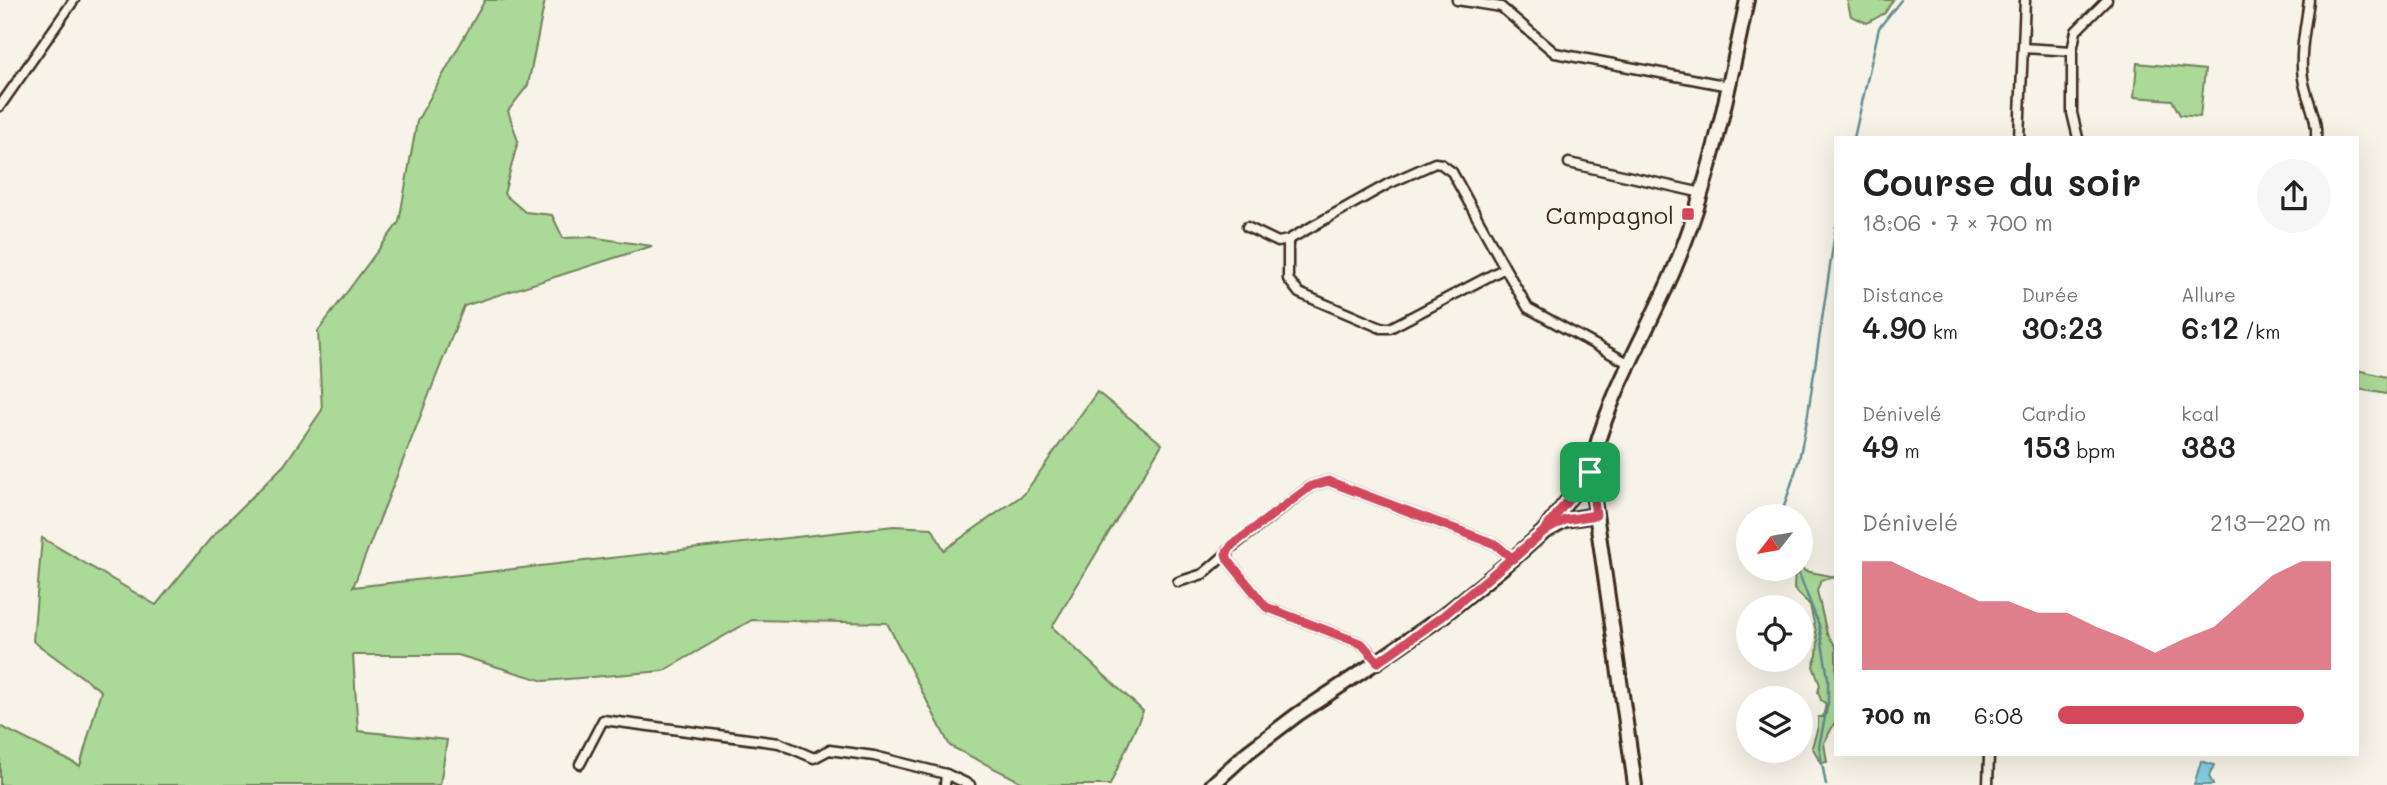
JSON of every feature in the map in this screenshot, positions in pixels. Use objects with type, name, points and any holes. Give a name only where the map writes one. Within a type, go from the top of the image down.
[{"type":"street","points":[[0,106],[74,0]]},
{"type":"street","points":[[1457,0],[1501,7],[1555,52],[1729,86]]},
{"type":"street","points":[[1212,785],[1248,752],[1298,714],[1443,616],[1513,559],[1543,532],[1590,472],[1603,422],[1628,363],[1673,271],[1702,193],[1747,0]]},
{"type":"street","points":[[2019,136],[2025,0]]},
{"type":"street","points":[[2078,136],[2072,113],[2072,51],[2076,31],[2107,0]]},
{"type":"street","points":[[2309,0],[2302,72],[2314,116],[2316,136]]},
{"type":"street","points":[[2023,48],[2072,51]]},
{"type":"street","points":[[1247,227],[1278,242],[1288,240],[1398,179],[1428,164],[1441,163],[1452,172],[1528,308],[1628,363]]},
{"type":"street","points":[[1569,163],[1702,193]]},
{"type":"street","points":[[1288,240],[1288,279],[1298,293],[1381,328],[1390,328],[1504,268]]},
{"type":"street","points":[[1590,472],[1635,785]]},
{"type":"street","points":[[1178,582],[1203,574],[1226,554],[1232,545],[1317,483],[1328,481],[1495,544],[1513,559]]},
{"type":"street","points":[[1569,500],[1580,517]]},
{"type":"street","points":[[1543,532],[1565,520],[1596,515]]},
{"type":"street","points":[[1226,554],[1266,607],[1362,644],[1378,662]]},
{"type":"street","points":[[580,764],[603,720],[779,743],[814,758],[830,750],[874,756],[946,774],[970,785]]},
{"type":"street","points":[[1988,785],[1989,756]]},
{"type":"street","points":[[945,785],[946,774]]},
{"type":"green space","points":[[485,0],[545,0],[528,85],[508,111],[518,141],[504,194],[525,212],[552,215],[563,238],[590,237],[652,246],[464,306],[353,587],[894,526],[932,528],[944,550],[1024,494],[1097,392],[1162,444],[1052,627],[1143,711],[1110,785],[1027,785],[950,746],[887,623],[752,620],[663,671],[544,681],[458,655],[353,655],[358,731],[447,740],[440,785],[0,785],[0,726],[80,766],[101,691],[33,641],[42,538],[156,605],[210,539],[284,465],[322,410],[318,331],[399,222],[417,121]]},
{"type":"green space","points":[[1847,0],[1893,0],[1885,13],[1867,23],[1851,16]]},
{"type":"green space","points":[[2137,63],[2205,70],[2200,117],[2180,115],[2172,100],[2134,97]]},
{"type":"green space","points":[[2359,370],[2387,377],[2387,394],[2359,389]]},
{"type":"green space","points":[[1813,573],[1834,577],[1821,580],[1817,591],[1827,634],[1834,643],[1834,724],[1824,743],[1827,762],[1821,763],[1813,749],[1818,717],[1823,717],[1826,704],[1818,692],[1820,685],[1813,666],[1818,641],[1813,618],[1813,595],[1800,595],[1794,589],[1794,581],[1813,581]]},
{"type":"water","points":[[2201,761],[2214,765],[2209,776],[2213,785],[2194,785]]},
{"type":"waterway","points":[[1854,136],[1879,28],[1901,0]]},
{"type":"waterway","points":[[1785,504],[1799,460],[1807,420],[1834,239]]},
{"type":"waterway","points":[[1802,581],[1819,625],[1828,678],[1828,703],[1819,746],[1826,785]]},
{"type":"place","name":"Campagnol","points":[[1688,214]]},
{"type":"route","points":[[1590,472],[1543,532],[1513,559],[1495,544],[1328,481],[1311,486],[1232,545],[1226,554],[1266,607],[1362,644],[1378,662],[1443,616],[1513,559],[1543,532],[1565,520],[1596,515],[1590,472]]}]
